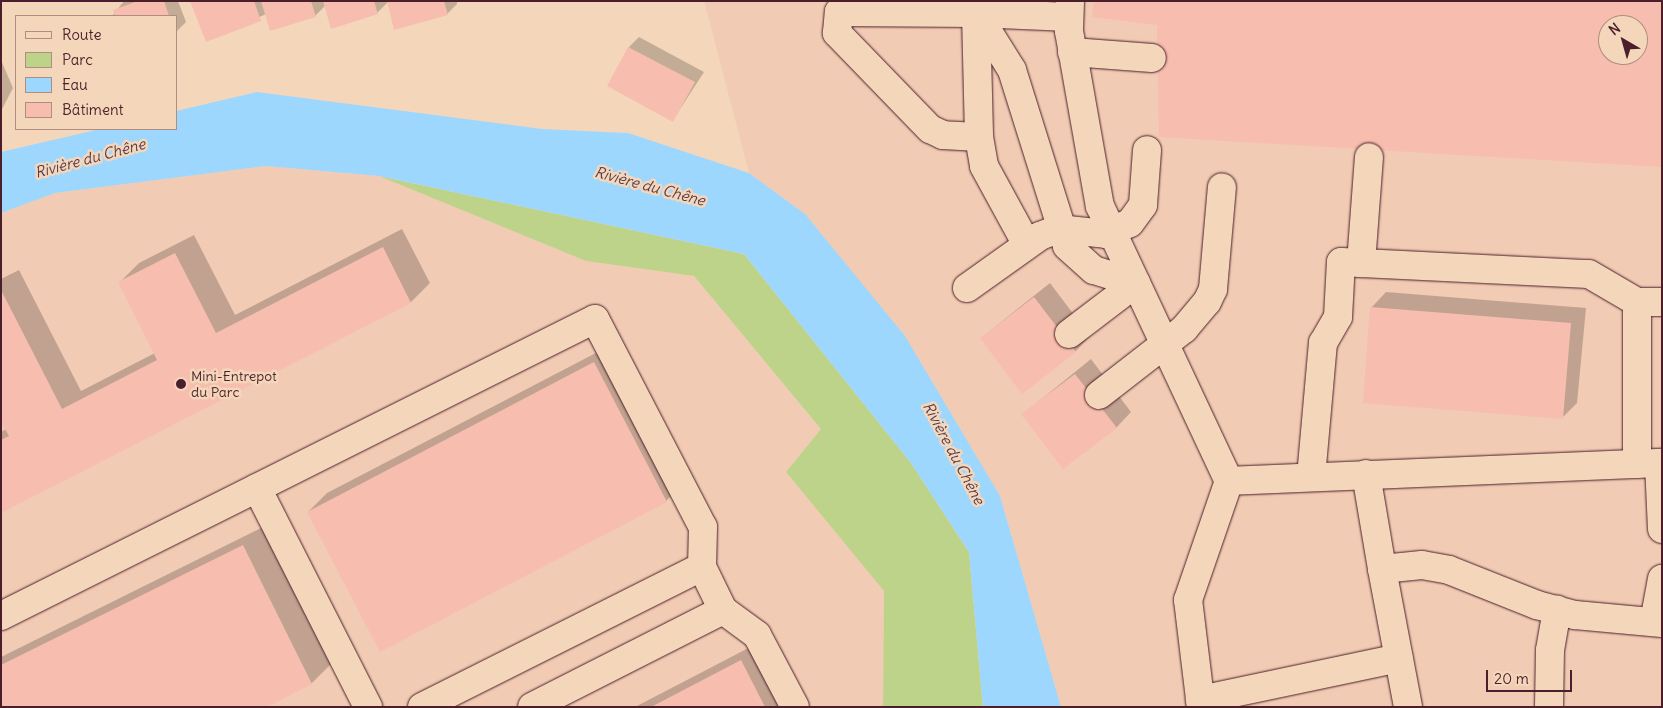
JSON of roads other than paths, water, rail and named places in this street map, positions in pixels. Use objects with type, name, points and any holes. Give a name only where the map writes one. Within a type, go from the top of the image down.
[{"type":"lane","points":[[977,7],[978,137],[984,166],[1026,243]]},
{"type":"lane","points":[[977,7],[1012,70],[1058,229],[1079,260],[1094,270],[1136,283]]},
{"type":"lane","points":[[978,137],[943,135],[930,129],[837,33],[839,12],[977,7],[1070,9],[1072,52],[1100,206],[1229,481],[1188,600],[1201,704],[1399,658]]},
{"type":"lane","points":[[1072,52],[1152,58]]},
{"type":"lane","points":[[967,288],[1026,243],[1058,229],[1112,233],[1130,223],[1143,205],[1146,150]]},
{"type":"lane","points":[[1361,263],[1369,157]]},
{"type":"lane","points":[[1099,396],[1165,344],[1198,315],[1213,289],[1222,187]]},
{"type":"lane","points":[[1311,477],[1323,343],[1338,317],[1342,262],[1588,274],[1650,302],[1653,463],[1662,529]]},
{"type":"lane","points":[[1069,334],[1136,283]]},
{"type":"lane","points":[[1,616],[595,319],[702,527],[702,567],[724,610],[758,635],[794,707]]},
{"type":"lane","points":[[1229,481],[1653,463]]},
{"type":"lane","points":[[1366,474],[1408,707]]},
{"type":"lane","points":[[258,488],[368,707]]},
{"type":"lane","points":[[1382,569],[1422,566],[1449,570],[1556,610],[1658,622],[1662,580]]},
{"type":"lane","points":[[422,707],[702,567]]},
{"type":"lane","points":[[532,707],[724,610]]},
{"type":"lane","points":[[1549,707],[1556,610]]},
{"type":"water","name":"Rivière du Chêne","points":[[257,92],[542,129],[628,133],[749,173],[805,214],[905,336],[1000,496],[1061,707],[983,707],[969,552],[911,463],[744,254],[379,176],[266,166],[55,193],[1,213],[1,152],[96,130],[178,130],[178,111]]},
{"type":"place","name":"Mini-Entrepot du Parc","points":[[181,384]]}]
